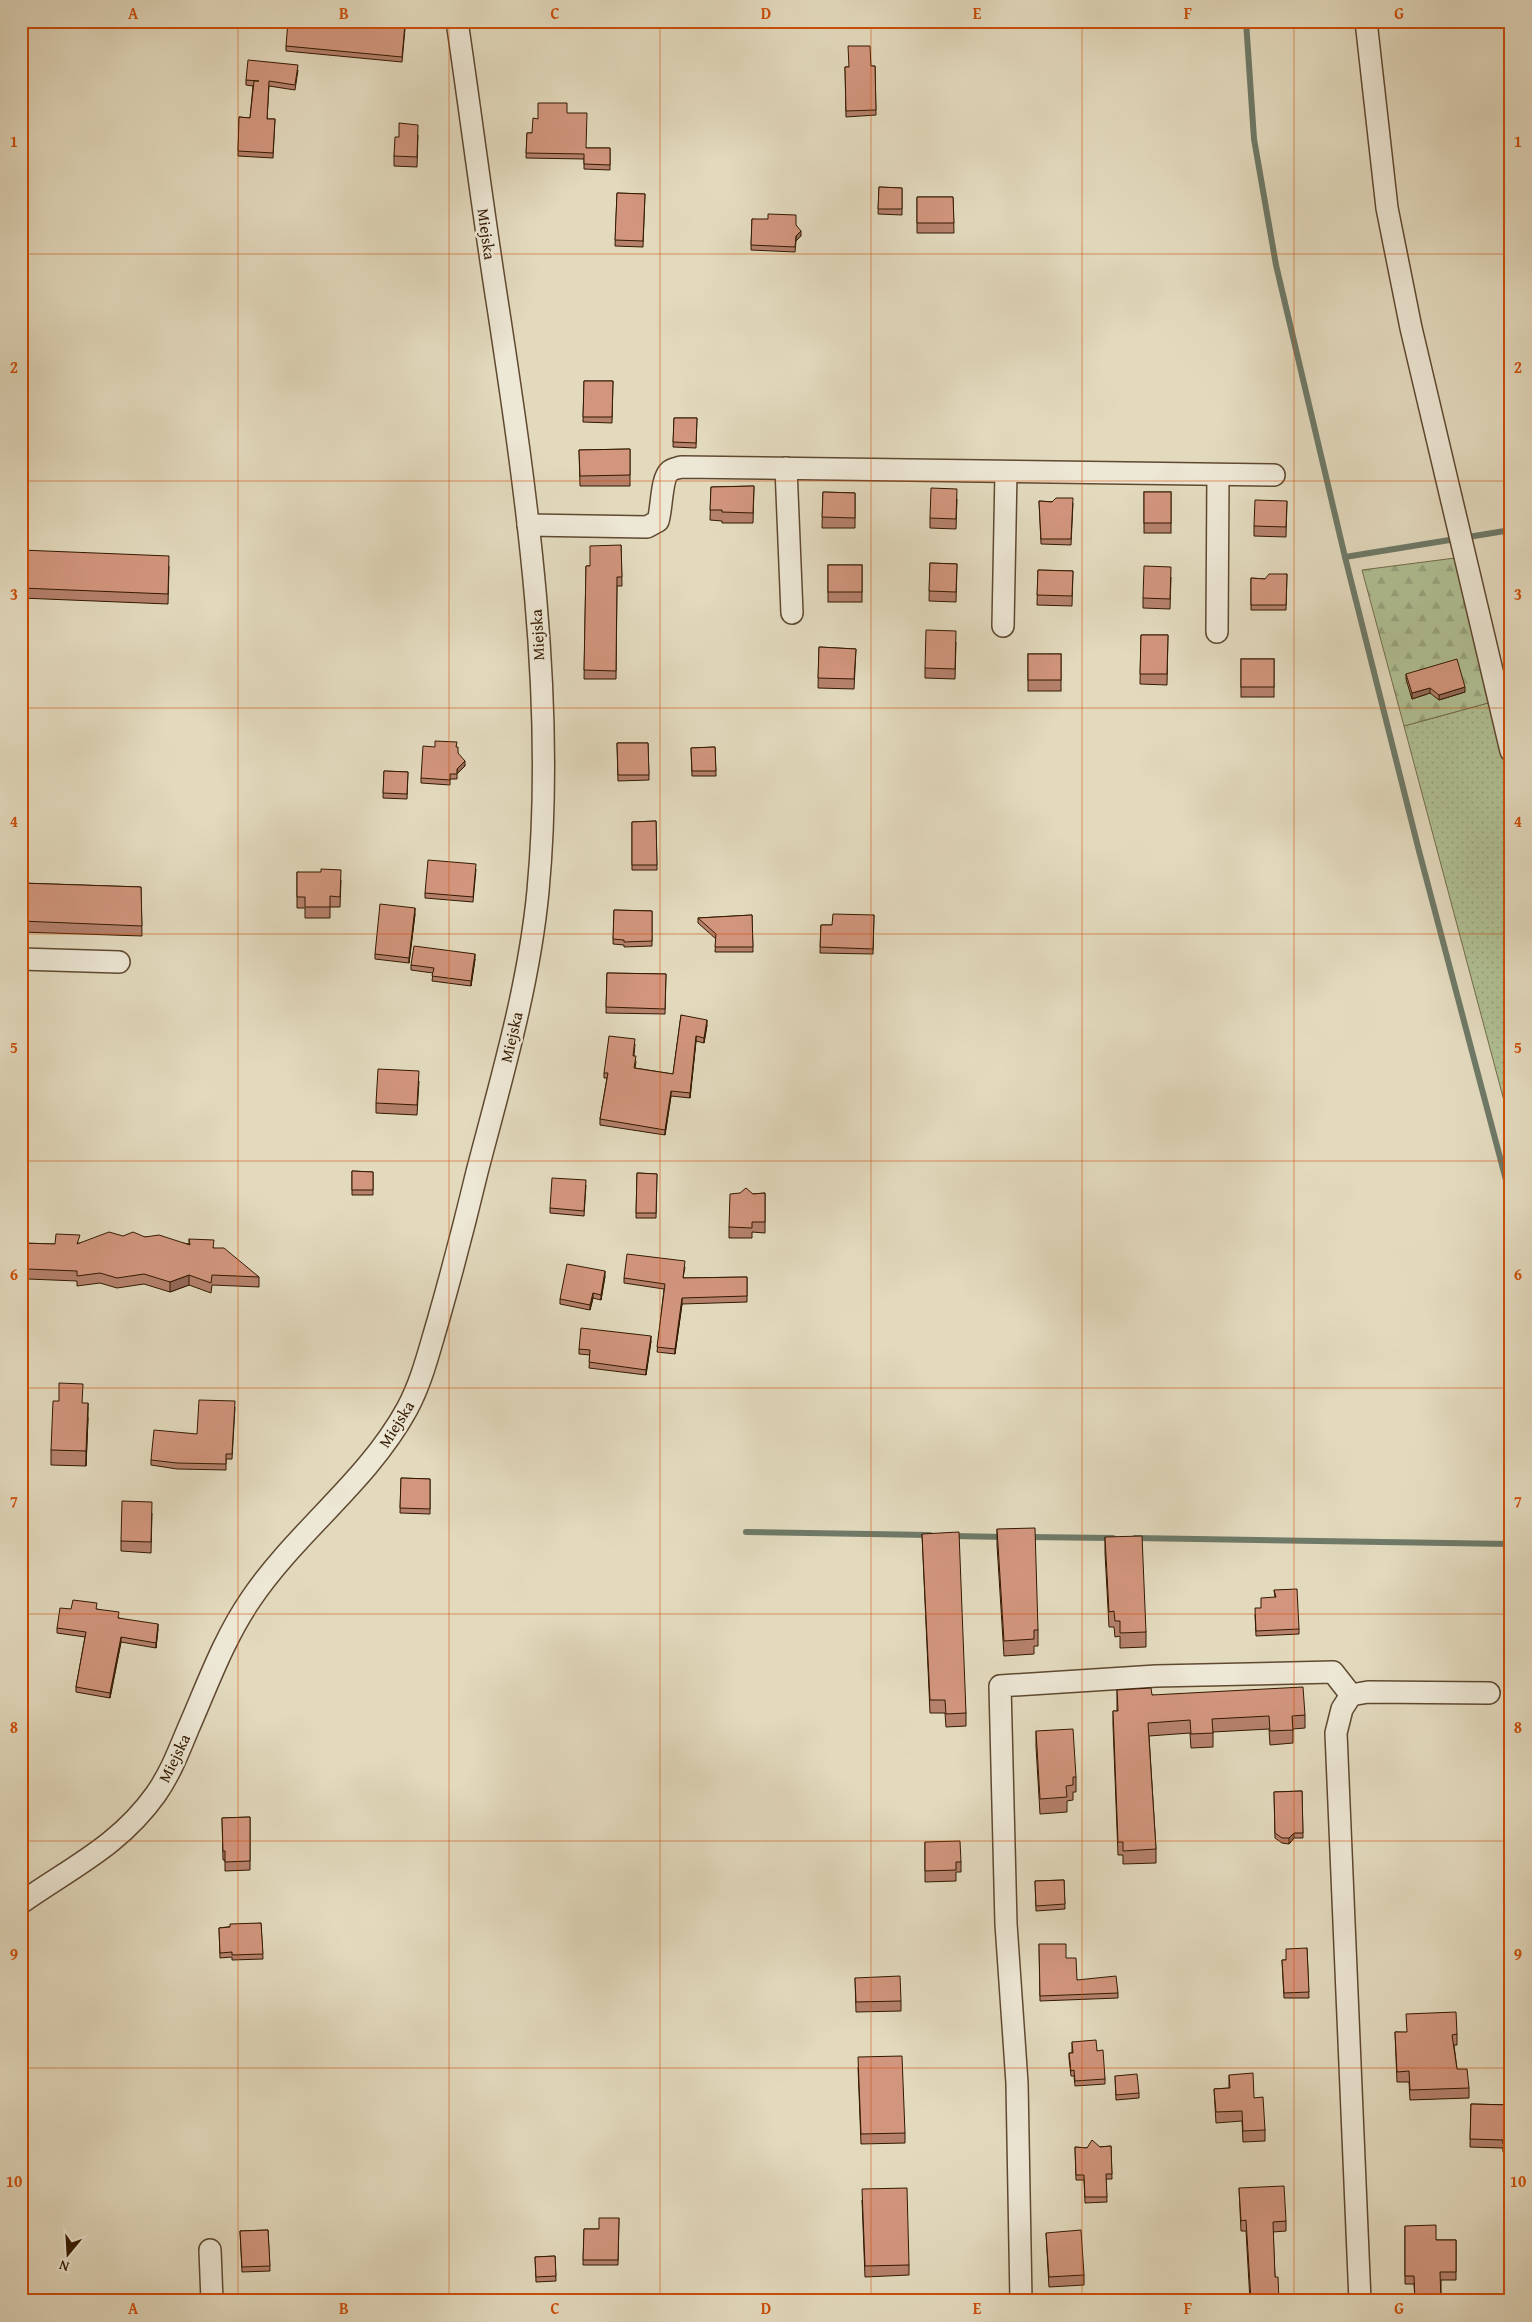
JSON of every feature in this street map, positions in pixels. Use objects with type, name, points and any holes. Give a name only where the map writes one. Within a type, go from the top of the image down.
[{"type":"street","name":"Miejska","points":[[21,1903],[101,1851],[128,1826],[157,1793],[180,1752],[228,1640],[255,1593],[348,1488],[380,1449],[404,1414],[424,1370],[504,1069],[534,925],[538,888],[543,738],[532,561],[520,450],[457,21]]},
{"type":"street","points":[[1366,21],[1387,208],[1411,328],[1511,751]]},
{"type":"street","points":[[528,525],[647,527],[658,521],[662,510],[664,479],[670,470],[681,467],[1274,475]]},
{"type":"street","points":[[786,468],[792,613]]},
{"type":"street","points":[[1003,626],[1006,472]]},
{"type":"street","points":[[1217,632],[1218,475]]},
{"type":"street","points":[[21,959],[119,962]]},
{"type":"street","points":[[1021,2301],[1017,2083],[1006,1924],[1000,1686],[1156,1676],[1333,1672],[1351,1695]]},
{"type":"street","points":[[1360,2301],[1336,1733],[1342,1709],[1351,1695],[1368,1692],[1489,1693]]},
{"type":"street","points":[[210,2250],[212,2301]]},
{"type":"green space","points":[[1455,558],[1488,703],[1404,726],[1362,570]]},
{"type":"green space","points":[[1488,703],[1511,771],[1511,1111],[1507,1112],[1404,726]]},
{"type":"building","points":[[288,21],[395,21],[395,23],[405,24],[402,57],[286,46]]},
{"type":"building","points":[[848,46],[870,46],[871,66],[875,66],[876,110],[846,111],[845,67],[849,67]]},
{"type":"building","points":[[248,60],[298,65],[295,85],[269,81],[267,119],[275,119],[273,153],[238,151],[239,117],[250,118],[254,81],[259,81],[246,80]]},
{"type":"building","points":[[538,103],[567,103],[567,113],[587,113],[586,148],[610,148],[610,165],[584,164],[584,154],[526,153],[527,133],[532,133],[533,118],[538,119]]},
{"type":"building","points":[[399,123],[418,125],[417,157],[394,156],[395,137],[399,137]]},
{"type":"building","points":[[879,187],[902,188],[902,209],[878,209]]},
{"type":"building","points":[[617,193],[645,194],[643,241],[615,240]]},
{"type":"building","points":[[917,197],[953,197],[954,223],[917,223]]},
{"type":"building","points":[[768,214],[796,215],[796,225],[801,231],[796,236],[795,247],[751,245],[752,219],[768,219]]},
{"type":"building","points":[[584,381],[613,381],[612,417],[583,417]]},
{"type":"building","points":[[674,418],[697,418],[696,443],[673,442]]},
{"type":"building","points":[[630,449],[630,475],[580,476],[579,450]]},
{"type":"building","points":[[754,486],[753,513],[710,510],[711,487]]},
{"type":"building","points":[[931,488],[957,489],[956,519],[930,518]]},
{"type":"building","points":[[823,492],[855,493],[855,518],[822,517]]},
{"type":"building","points":[[1144,492],[1171,492],[1171,523],[1144,523]]},
{"type":"building","points":[[1056,498],[1073,498],[1071,539],[1041,539],[1039,501],[1052,502]]},
{"type":"building","points":[[1255,500],[1287,501],[1286,527],[1254,526]]},
{"type":"building","points":[[621,545],[622,577],[617,577],[616,671],[584,670],[586,566],[590,566],[590,546]]},
{"type":"building","points":[[21,550],[169,556],[168,594],[21,588]]},
{"type":"building","points":[[930,563],[957,564],[956,592],[929,591]]},
{"type":"building","points":[[828,565],[862,565],[862,592],[828,592]]},
{"type":"building","points":[[1144,566],[1171,567],[1170,599],[1143,598]]},
{"type":"building","points":[[1038,570],[1073,571],[1072,596],[1037,595]]},
{"type":"building","points":[[1269,574],[1287,574],[1286,605],[1251,605],[1251,578],[1265,579]]},
{"type":"building","points":[[926,630],[956,631],[955,669],[925,668]]},
{"type":"building","points":[[1141,635],[1168,635],[1167,674],[1140,674]]},
{"type":"building","points":[[819,647],[856,649],[854,679],[818,678]]},
{"type":"building","points":[[1028,654],[1061,654],[1061,680],[1028,680]]},
{"type":"building","points":[[1241,659],[1274,659],[1274,687],[1241,687]]},
{"type":"building","points":[[1457,659],[1465,687],[1439,695],[1430,688],[1412,693],[1406,674]]},
{"type":"building","points":[[435,741],[457,742],[458,753],[465,761],[457,769],[457,774],[450,774],[450,780],[421,778],[423,746],[435,747]]},
{"type":"building","points":[[617,743],[648,743],[649,775],[618,775]]},
{"type":"building","points":[[715,747],[716,771],[692,771],[691,748]]},
{"type":"building","points":[[384,771],[408,772],[407,794],[383,793]]},
{"type":"building","points":[[656,821],[657,865],[632,865],[632,822]]},
{"type":"building","points":[[428,860],[476,864],[473,897],[425,893]]},
{"type":"building","points":[[321,869],[341,870],[340,897],[330,896],[330,907],[305,907],[305,897],[297,897],[297,872],[321,872]]},
{"type":"building","points":[[21,883],[141,887],[142,926],[21,921]]},
{"type":"building","points":[[380,904],[415,908],[409,958],[375,954]]},
{"type":"building","points":[[614,910],[652,911],[652,941],[624,942],[624,940],[613,939]]},
{"type":"building","points":[[833,914],[874,915],[873,949],[820,947],[821,925],[832,925]]},
{"type":"building","points":[[752,915],[753,947],[715,947],[716,934],[698,918]]},
{"type":"building","points":[[414,946],[475,954],[471,981],[432,976],[434,968],[411,965]]},
{"type":"building","points":[[607,973],[666,974],[665,1009],[606,1007]]},
{"type":"building","points":[[681,1015],[707,1020],[704,1038],[696,1036],[690,1093],[671,1091],[665,1130],[600,1119],[608,1073],[604,1073],[609,1036],[635,1039],[633,1056],[636,1056],[634,1068],[673,1074]]},
{"type":"building","points":[[378,1069],[419,1071],[417,1105],[376,1103]]},
{"type":"building","points":[[352,1171],[373,1172],[373,1190],[352,1190]]},
{"type":"building","points":[[637,1173],[657,1174],[656,1213],[636,1213]]},
{"type":"building","points":[[552,1178],[586,1180],[584,1211],[550,1208]]},
{"type":"building","points":[[746,1188],[753,1194],[765,1193],[765,1222],[752,1222],[752,1228],[729,1227],[730,1194],[740,1193]]},
{"type":"building","points":[[109,1232],[123,1236],[133,1232],[145,1237],[159,1235],[190,1245],[189,1239],[214,1240],[213,1248],[224,1248],[259,1277],[212,1275],[211,1283],[189,1275],[170,1282],[144,1274],[117,1278],[100,1273],[77,1276],[77,1271],[28,1269],[28,1278],[21,1278],[21,1243],[55,1244],[56,1234],[80,1235],[77,1244]]},
{"type":"building","points":[[627,1254],[685,1261],[683,1278],[747,1277],[747,1296],[682,1298],[675,1349],[657,1347],[665,1284],[624,1278]]},
{"type":"building","points":[[567,1264],[605,1271],[601,1295],[593,1293],[590,1305],[560,1299]]},
{"type":"building","points":[[581,1328],[651,1336],[646,1370],[589,1362],[590,1350],[579,1349]]},
{"type":"building","points":[[59,1383],[83,1384],[82,1403],[88,1403],[86,1451],[51,1450],[53,1401],[59,1401]]},
{"type":"building","points":[[199,1400],[235,1401],[232,1454],[226,1454],[226,1464],[177,1463],[151,1460],[154,1430],[197,1434]]},
{"type":"building","points":[[401,1478],[430,1479],[430,1509],[400,1508]]},
{"type":"building","points":[[122,1501],[152,1502],[151,1542],[121,1541]]},
{"type":"building","points":[[1035,1528],[1038,1630],[1034,1630],[1034,1639],[1004,1641],[997,1529]]},
{"type":"building","points":[[959,1532],[966,1713],[946,1714],[945,1700],[930,1700],[922,1534]]},
{"type":"building","points":[[1142,1536],[1146,1632],[1120,1633],[1120,1621],[1115,1621],[1114,1611],[1109,1612],[1105,1537]]},
{"type":"building","points":[[1297,1589],[1299,1629],[1256,1631],[1255,1608],[1261,1608],[1261,1598],[1276,1597],[1274,1590]]},
{"type":"building","points":[[73,1600],[97,1603],[96,1609],[119,1612],[118,1618],[158,1624],[156,1643],[121,1637],[110,1693],[76,1687],[86,1632],[57,1628],[60,1608],[71,1609]]},
{"type":"building","points":[[1303,1687],[1305,1715],[1292,1716],[1293,1730],[1270,1731],[1269,1716],[1212,1719],[1213,1733],[1191,1734],[1190,1720],[1148,1723],[1156,1849],[1123,1851],[1123,1842],[1118,1842],[1113,1711],[1118,1711],[1117,1690],[1151,1688],[1152,1695]]},
{"type":"building","points":[[1073,1729],[1076,1777],[1073,1777],[1073,1785],[1066,1786],[1067,1797],[1040,1799],[1036,1731]]},
{"type":"building","points":[[1302,1791],[1303,1833],[1294,1833],[1289,1838],[1282,1838],[1275,1833],[1274,1792]]},
{"type":"building","points":[[250,1817],[250,1861],[225,1862],[222,1818]]},
{"type":"building","points":[[960,1841],[961,1862],[956,1862],[956,1870],[925,1871],[925,1842]]},
{"type":"building","points":[[1064,1880],[1065,1904],[1036,1906],[1035,1881]]},
{"type":"building","points":[[261,1923],[263,1954],[232,1955],[232,1952],[220,1953],[219,1928],[230,1927],[230,1924]]},
{"type":"building","points":[[1039,1944],[1066,1944],[1066,1958],[1076,1958],[1077,1980],[1116,1976],[1118,1993],[1040,1996]]},
{"type":"building","points":[[1307,1948],[1309,1992],[1284,1993],[1282,1960],[1286,1960],[1286,1949]]},
{"type":"building","points":[[900,1976],[901,2001],[856,2002],[855,1978]]},
{"type":"building","points":[[1456,2012],[1457,2034],[1452,2035],[1457,2069],[1467,2069],[1469,2088],[1410,2090],[1409,2071],[1397,2072],[1395,2032],[1407,2032],[1406,2014]]},
{"type":"building","points":[[1096,2040],[1097,2051],[1103,2050],[1105,2079],[1075,2081],[1074,2070],[1071,2071],[1069,2053],[1073,2053],[1072,2042]]},
{"type":"building","points":[[902,2056],[905,2133],[861,2134],[858,2057]]},
{"type":"building","points":[[1253,2073],[1254,2098],[1263,2097],[1265,2130],[1243,2131],[1242,2111],[1216,2112],[1214,2089],[1230,2088],[1229,2075]]},
{"type":"building","points":[[1137,2074],[1139,2093],[1116,2095],[1115,2076]]},
{"type":"building","points":[[1471,2104],[1511,2105],[1511,2144],[1503,2144],[1503,2140],[1470,2139]]},
{"type":"building","points":[[1092,2140],[1100,2147],[1111,2146],[1112,2174],[1106,2174],[1107,2197],[1085,2197],[1084,2175],[1076,2175],[1075,2147],[1087,2148]]},
{"type":"building","points":[[1284,2186],[1286,2221],[1273,2222],[1275,2277],[1278,2277],[1279,2301],[1251,2301],[1246,2220],[1241,2221],[1239,2188]]},
{"type":"building","points":[[907,2188],[909,2265],[865,2266],[862,2189]]},
{"type":"building","points":[[599,2218],[619,2218],[618,2260],[583,2260],[584,2229],[599,2229]]},
{"type":"building","points":[[1436,2225],[1436,2240],[1456,2240],[1456,2272],[1440,2272],[1441,2301],[1415,2301],[1414,2276],[1405,2276],[1405,2226]]},
{"type":"building","points":[[268,2230],[270,2266],[242,2267],[240,2231]]},
{"type":"building","points":[[1081,2230],[1084,2275],[1049,2277],[1046,2233]]},
{"type":"building","points":[[555,2256],[556,2276],[536,2277],[535,2257]]},
{"type":"waterway","points":[[1246,21],[1254,139],[1276,265],[1345,557],[1419,851],[1511,1199]]},
{"type":"waterway","points":[[1345,557],[1511,530]]},
{"type":"waterway","points":[[746,1532],[930,1535]]},
{"type":"waterway","points":[[953,1536],[1005,1537]]},
{"type":"waterway","points":[[1028,1537],[1113,1538]]},
{"type":"waterway","points":[[1135,1538],[1511,1544]]}]
